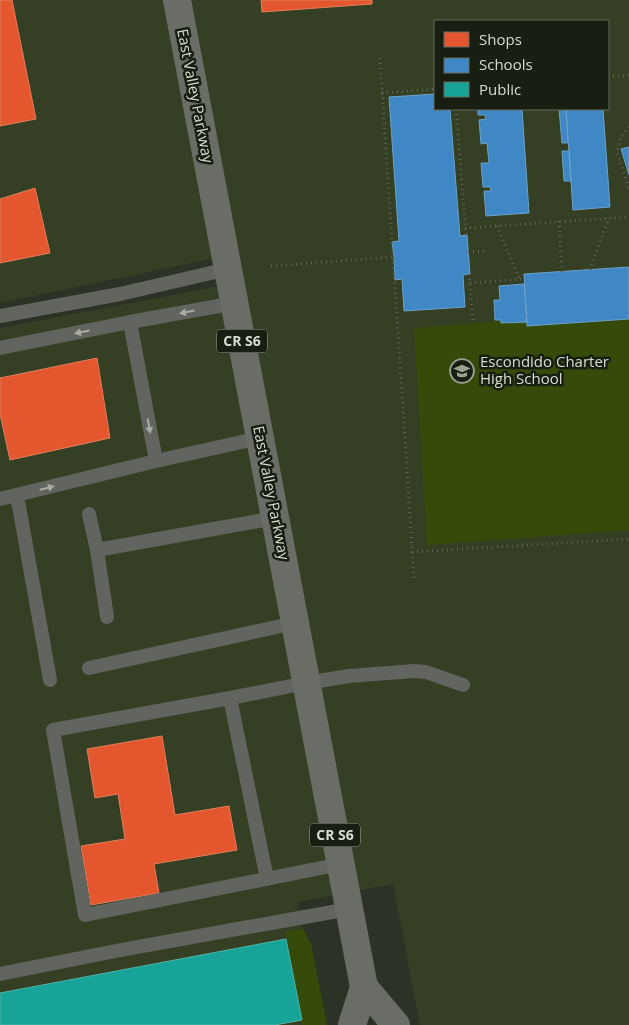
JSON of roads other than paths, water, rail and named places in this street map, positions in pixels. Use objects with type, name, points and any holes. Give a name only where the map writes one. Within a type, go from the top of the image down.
[{"type":"main road","name":"East Valley Parkway","points":[[177,0],[364,987],[352,1025]]},
{"type":"main road","name":"East Valley Parkway","points":[[364,987],[396,1025]]},
{"type":"lane","points":[[0,316],[120,294],[228,269]]},
{"type":"lane","points":[[0,348],[235,303]]},
{"type":"lane","points":[[130,322],[156,461]]},
{"type":"lane","points":[[0,499],[260,438]]},
{"type":"lane","points":[[17,495],[50,680]]},
{"type":"lane","points":[[89,514],[97,550],[106,617]]},
{"type":"lane","points":[[97,550],[275,518]]},
{"type":"lane","points":[[89,668],[295,623]]},
{"type":"lane","points":[[341,864],[86,914],[53,730],[349,676],[414,671],[426,672],[463,685]]},
{"type":"lane","points":[[230,698],[267,879]]},
{"type":"lane","points":[[0,974],[130,948],[350,909]]},
{"type":"place","name":"Escondido Charter High School","points":[[462,371]]}]
